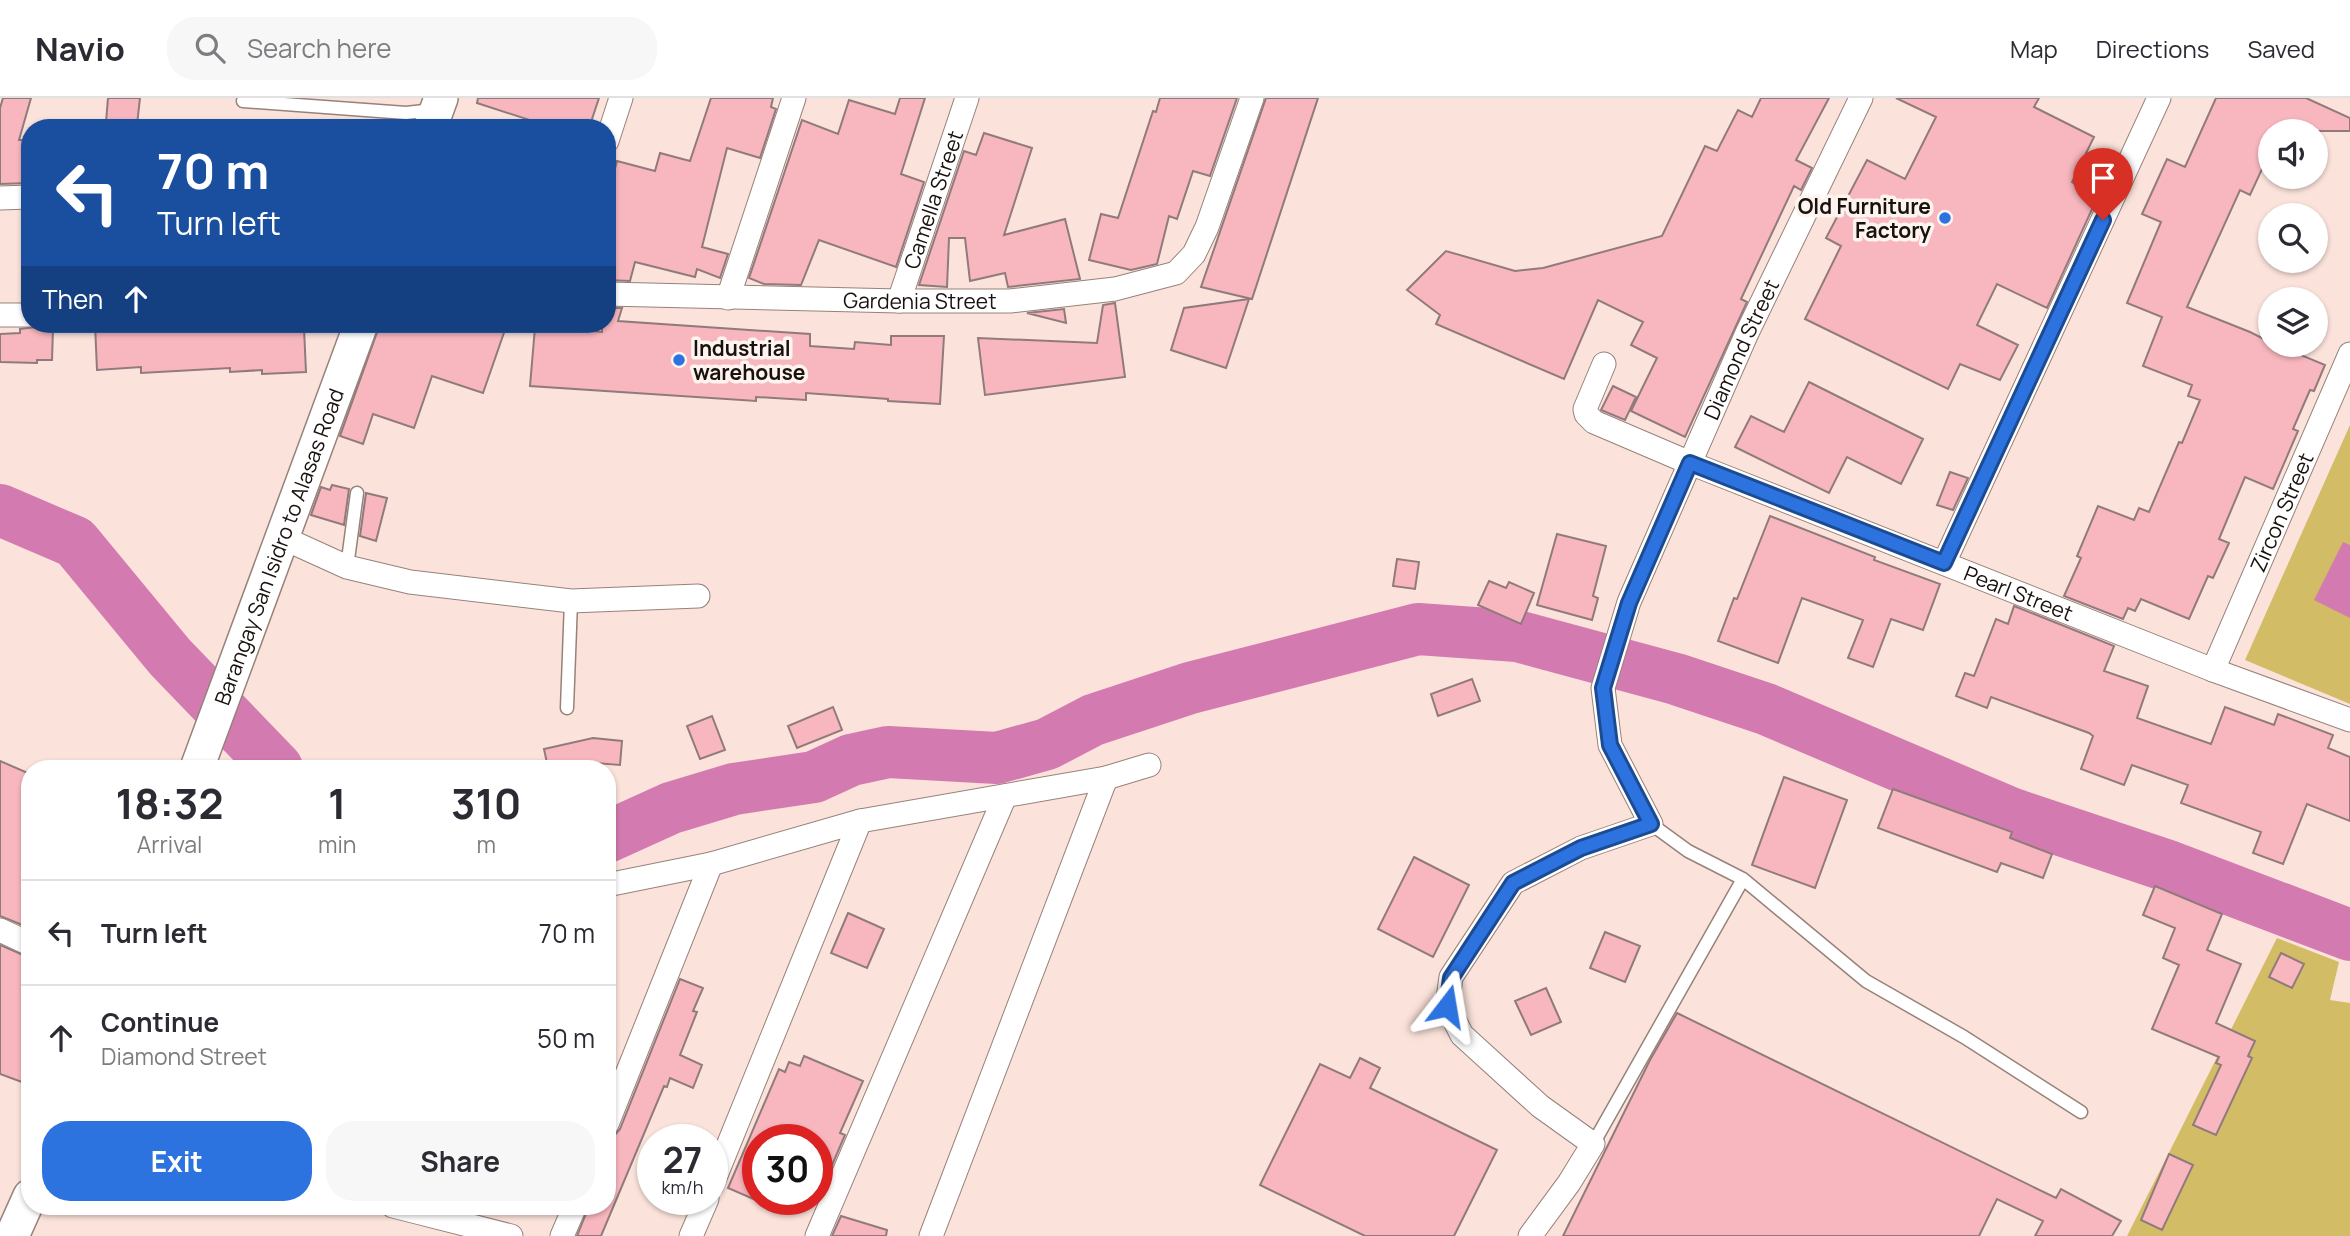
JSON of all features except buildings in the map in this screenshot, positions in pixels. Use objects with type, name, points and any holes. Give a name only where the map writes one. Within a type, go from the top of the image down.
[{"type":"street","points":[[614,119],[621,98]]},
{"type":"street","points":[[728,298],[794,98]]},
{"type":"street","name":"Camella Street","points":[[899,301],[967,98]]},
{"type":"street","name":"Gardenia Street","points":[[616,294],[1010,301],[1115,289],[1176,273],[1194,254],[1207,228],[1252,98]]},
{"type":"street","name":"Diamond Street","points":[[1651,824],[1610,745],[1603,688],[1629,603],[1690,463],[1747,333],[1861,98]]},
{"type":"street","points":[[1944,563],[2159,98]]},
{"type":"street","points":[[0,198],[21,197]]},
{"type":"street","points":[[0,315],[21,315]]},
{"type":"street","name":"Barangay San Isidro to Alasas Road","points":[[200,760],[358,333]]},
{"type":"street","name":"Zircon Street","points":[[2213,670],[2350,354]]},
{"type":"street","name":"Pearl Street","points":[[1604,365],[1585,409],[1589,419],[1690,463],[2213,670],[2350,720]]},
{"type":"street","points":[[281,537],[347,567],[410,582],[571,601],[698,596]]},
{"type":"street","points":[[616,883],[711,864],[860,821],[1106,778],[1149,765]]},
{"type":"street","points":[[931,1236],[1106,778]]},
{"type":"street","points":[[817,1236],[1004,796]]},
{"type":"street","points":[[728,1146],[860,821]]},
{"type":"street","points":[[1530,1236],[1569,1183],[1593,1144],[1540,1106],[1462,1035],[1447,1006],[1451,978],[1513,883],[1581,848],[1651,824]]},
{"type":"street","points":[[616,1102],[711,864]]},
{"type":"street","points":[[0,930],[21,940]]},
{"type":"street","points":[[12,1236],[21,1215]]},
{"type":"street","points":[[453,1215],[511,1236]]},
{"type":"street","points":[[562,1236],[571,1215]]},
{"type":"street","points":[[691,1236],[700,1215]]},
{"type":"lane","points":[[243,101],[406,113],[436,112]]},
{"type":"lane","points":[[347,567],[357,493]]},
{"type":"lane","points":[[568,708],[571,601]]},
{"type":"lane","points":[[1651,824],[1688,851],[1743,879],[1866,981],[1964,1037],[2081,1112]]},
{"type":"lane","points":[[1593,1144],[1743,879]]},
{"type":"shaded area","points":[[2350,425],[2350,704],[2245,660]]},
{"type":"shaded area","points":[[2343,542],[2350,545],[2350,618],[2314,600]]},
{"type":"shaded area","points":[[2277,938],[2339,962],[2330,1000],[2350,1003],[2350,1236],[2127,1236]]},
{"type":"waterway","points":[[0,510],[75,542],[170,657],[269,760]]},
{"type":"waterway","points":[[616,833],[671,808],[734,789],[814,777],[851,760],[888,752],[997,758],[1047,744],[1093,720],[1190,688],[1418,629],[1517,636],[1676,679],[1766,709],[2010,813],[2171,867],[2350,935]]},
{"type":"place","name":"Old Furniture Factory","points":[[1945,218]]},
{"type":"place","name":"Industrial warehouse","points":[[679,360]]},
{"type":"route","points":[[1447,1006],[1451,978],[1513,883],[1581,848],[1651,824],[1610,745],[1603,688],[1629,603],[1690,463],[1944,563],[2103,220]]}]
